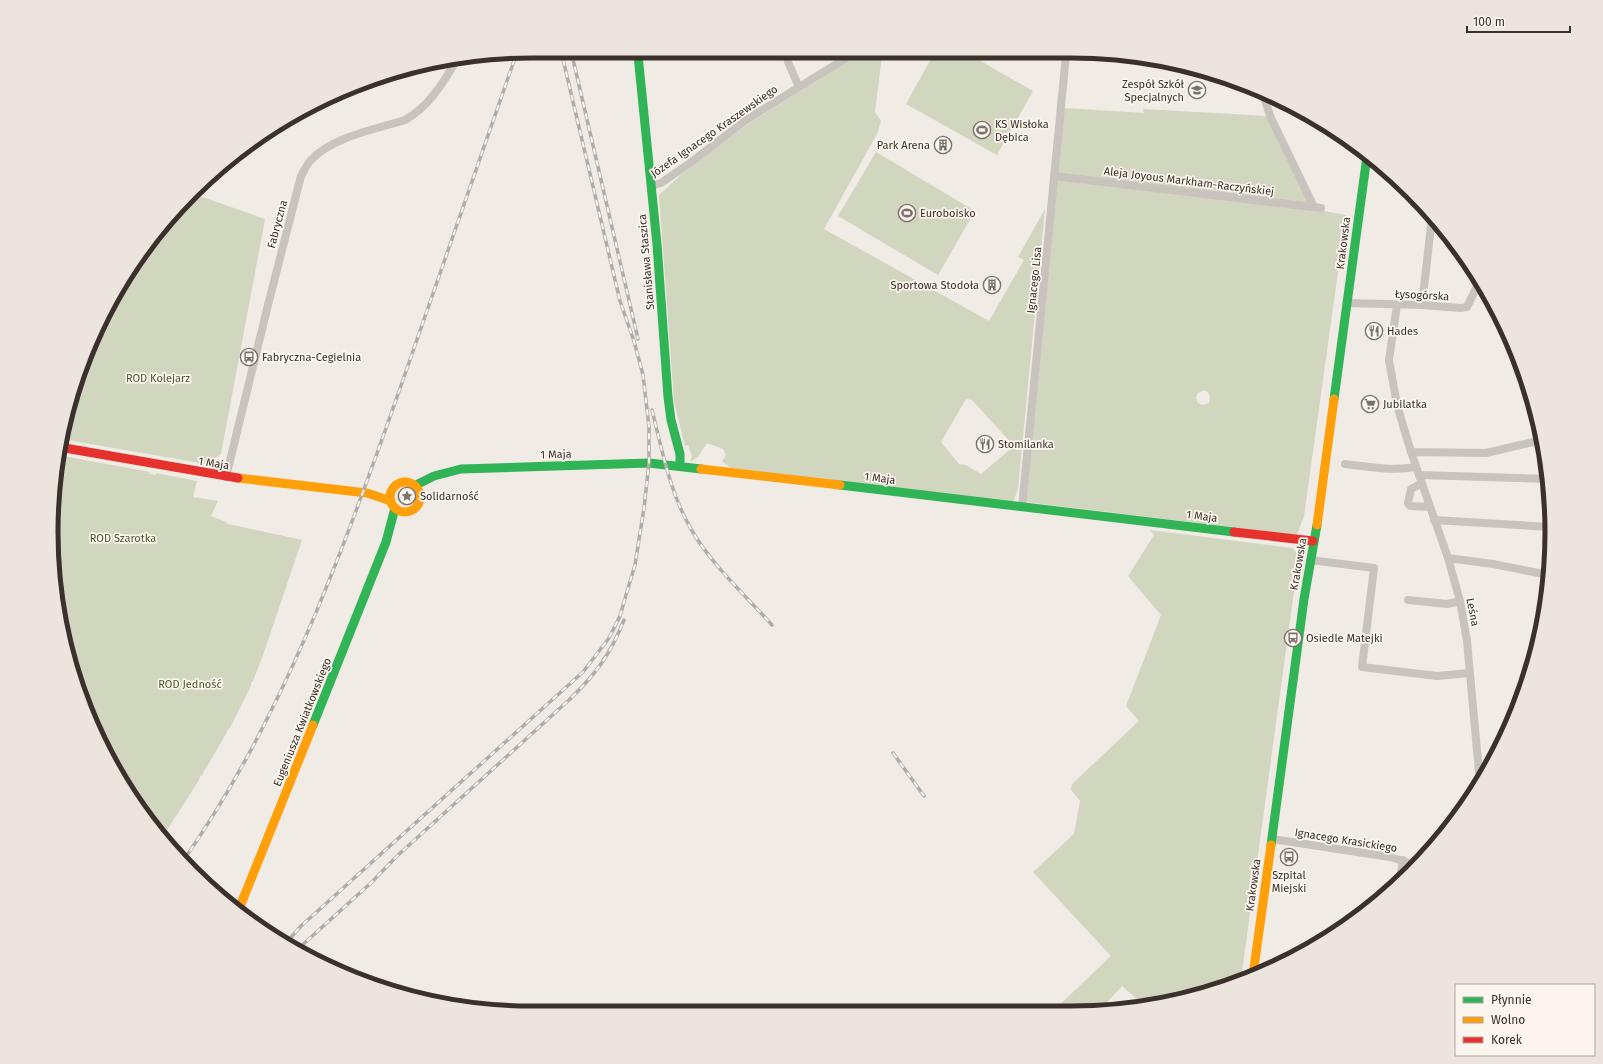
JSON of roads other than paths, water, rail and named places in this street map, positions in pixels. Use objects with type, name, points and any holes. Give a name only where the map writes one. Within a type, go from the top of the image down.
[{"type":"street","name":"Stanisława Staszica","points":[[638,58],[651,186],[668,398],[671,420],[680,454],[680,466]]},
{"type":"street","points":[[787,58],[799,86]]},
{"type":"street","name":"Józefa Ignacego Kraszewskiego","points":[[651,186],[661,183],[690,163],[746,120],[846,58]]},
{"type":"street","name":"Ignacego Lisa","points":[[1022,507],[1066,58]]},
{"type":"street","name":"Fabryczna","points":[[226,477],[301,176],[311,160],[325,149],[339,141],[399,122],[415,114],[424,107],[454,65]]},
{"type":"street","name":"Aleja Joyous Markham-Raczyńskiej","points":[[1054,176],[1317,208],[1271,118],[1265,100]]},
{"type":"street","name":"Krakowska","points":[[1254,969],[1310,560],[1319,514],[1366,161]]},
{"type":"street","points":[[1422,305],[1431,224]]},
{"type":"street","name":"Łysogórska","points":[[1347,303],[1422,305],[1461,308],[1467,307],[1476,287]]},
{"type":"street","name":"Leśna","points":[[1397,305],[1389,360],[1397,405],[1411,452],[1448,558],[1460,601],[1467,642],[1479,772]]},
{"type":"street","points":[[1411,452],[1486,453],[1536,441]]},
{"type":"street","name":"1 Maja","points":[[66,448],[226,477],[367,493],[393,504]]},
{"type":"street","name":"1 Maja","points":[[417,490],[444,474],[460,469],[649,463],[1313,541]]},
{"type":"street","points":[[1345,464],[1376,468],[1405,469],[1419,475],[1542,479]]},
{"type":"street","points":[[1419,475],[1411,489],[1408,503],[1410,506],[1430,507]]},
{"type":"street","points":[[404,483],[417,490],[420,498],[416,506],[409,511],[404,512],[393,504],[392,490],[397,485],[404,483]]},
{"type":"street","name":"1 Maja","points":[[367,493],[392,490]]},
{"type":"street","name":"Eugeniusza Kwiatkowskiego","points":[[386,542],[393,504]]},
{"type":"street","name":"Eugeniusza Kwiatkowskiego","points":[[241,906],[386,542],[404,512]]},
{"type":"street","points":[[1434,520],[1545,527]]},
{"type":"street","points":[[1448,558],[1493,564],[1543,574]]},
{"type":"street","points":[[1310,560],[1374,568],[1362,667],[1436,676],[1470,673]]},
{"type":"street","points":[[1408,600],[1447,604],[1460,601]]},
{"type":"street","name":"Ignacego Krasickiego","points":[[1272,839],[1403,860],[1410,863]]},
{"type":"street","points":[[1401,872],[1403,860]]},
{"type":"railway","points":[[290,939],[301,926],[583,672],[609,638],[620,616],[635,565],[644,508],[649,463],[649,427],[643,375],[634,341],[620,301],[563,58]]},
{"type":"railway","points":[[573,58],[638,339]]},
{"type":"railway","points":[[186,856],[218,808],[250,753],[305,638],[329,580],[375,460],[515,59]]},
{"type":"railway","points":[[652,410],[672,486],[677,501],[691,529],[718,567],[772,625]]},
{"type":"railway","points":[[369,885],[397,856],[579,691],[608,654],[624,620]]},
{"type":"railway","points":[[893,753],[924,796]]},
{"type":"railway","points":[[302,946],[373,881]]},
{"type":"place","name":"Zespół Szkół Specjalnych","points":[[1197,90]]},
{"type":"place","name":"KS Wisłoka Dębica","points":[[982,130]]},
{"type":"place","name":"Park Arena","points":[[943,145]]},
{"type":"place","name":"Euroboisko","points":[[907,213]]},
{"type":"place","name":"Sportowa Stodoła","points":[[992,285]]},
{"type":"place","name":"Hades","points":[[1374,331]]},
{"type":"place","name":"Fabryczna-Cegielnia","points":[[249,357]]},
{"type":"place","name":"Jubilatka","points":[[1370,404]]},
{"type":"place","name":"Stomilanka","points":[[985,444]]},
{"type":"place","name":"Solidarność","points":[[407,496]]},
{"type":"place","name":"Osiedle Matejki","points":[[1293,638]]},
{"type":"place","name":"Szpital Miejski","points":[[1289,857]]},
{"type":"park label","name":"ROD Kolejarz","points":[[158,378]]},
{"type":"park label","name":"ROD Szarotka","points":[[123,538]]},
{"type":"park label","name":"ROD Jedność","points":[[190,684]]}]
